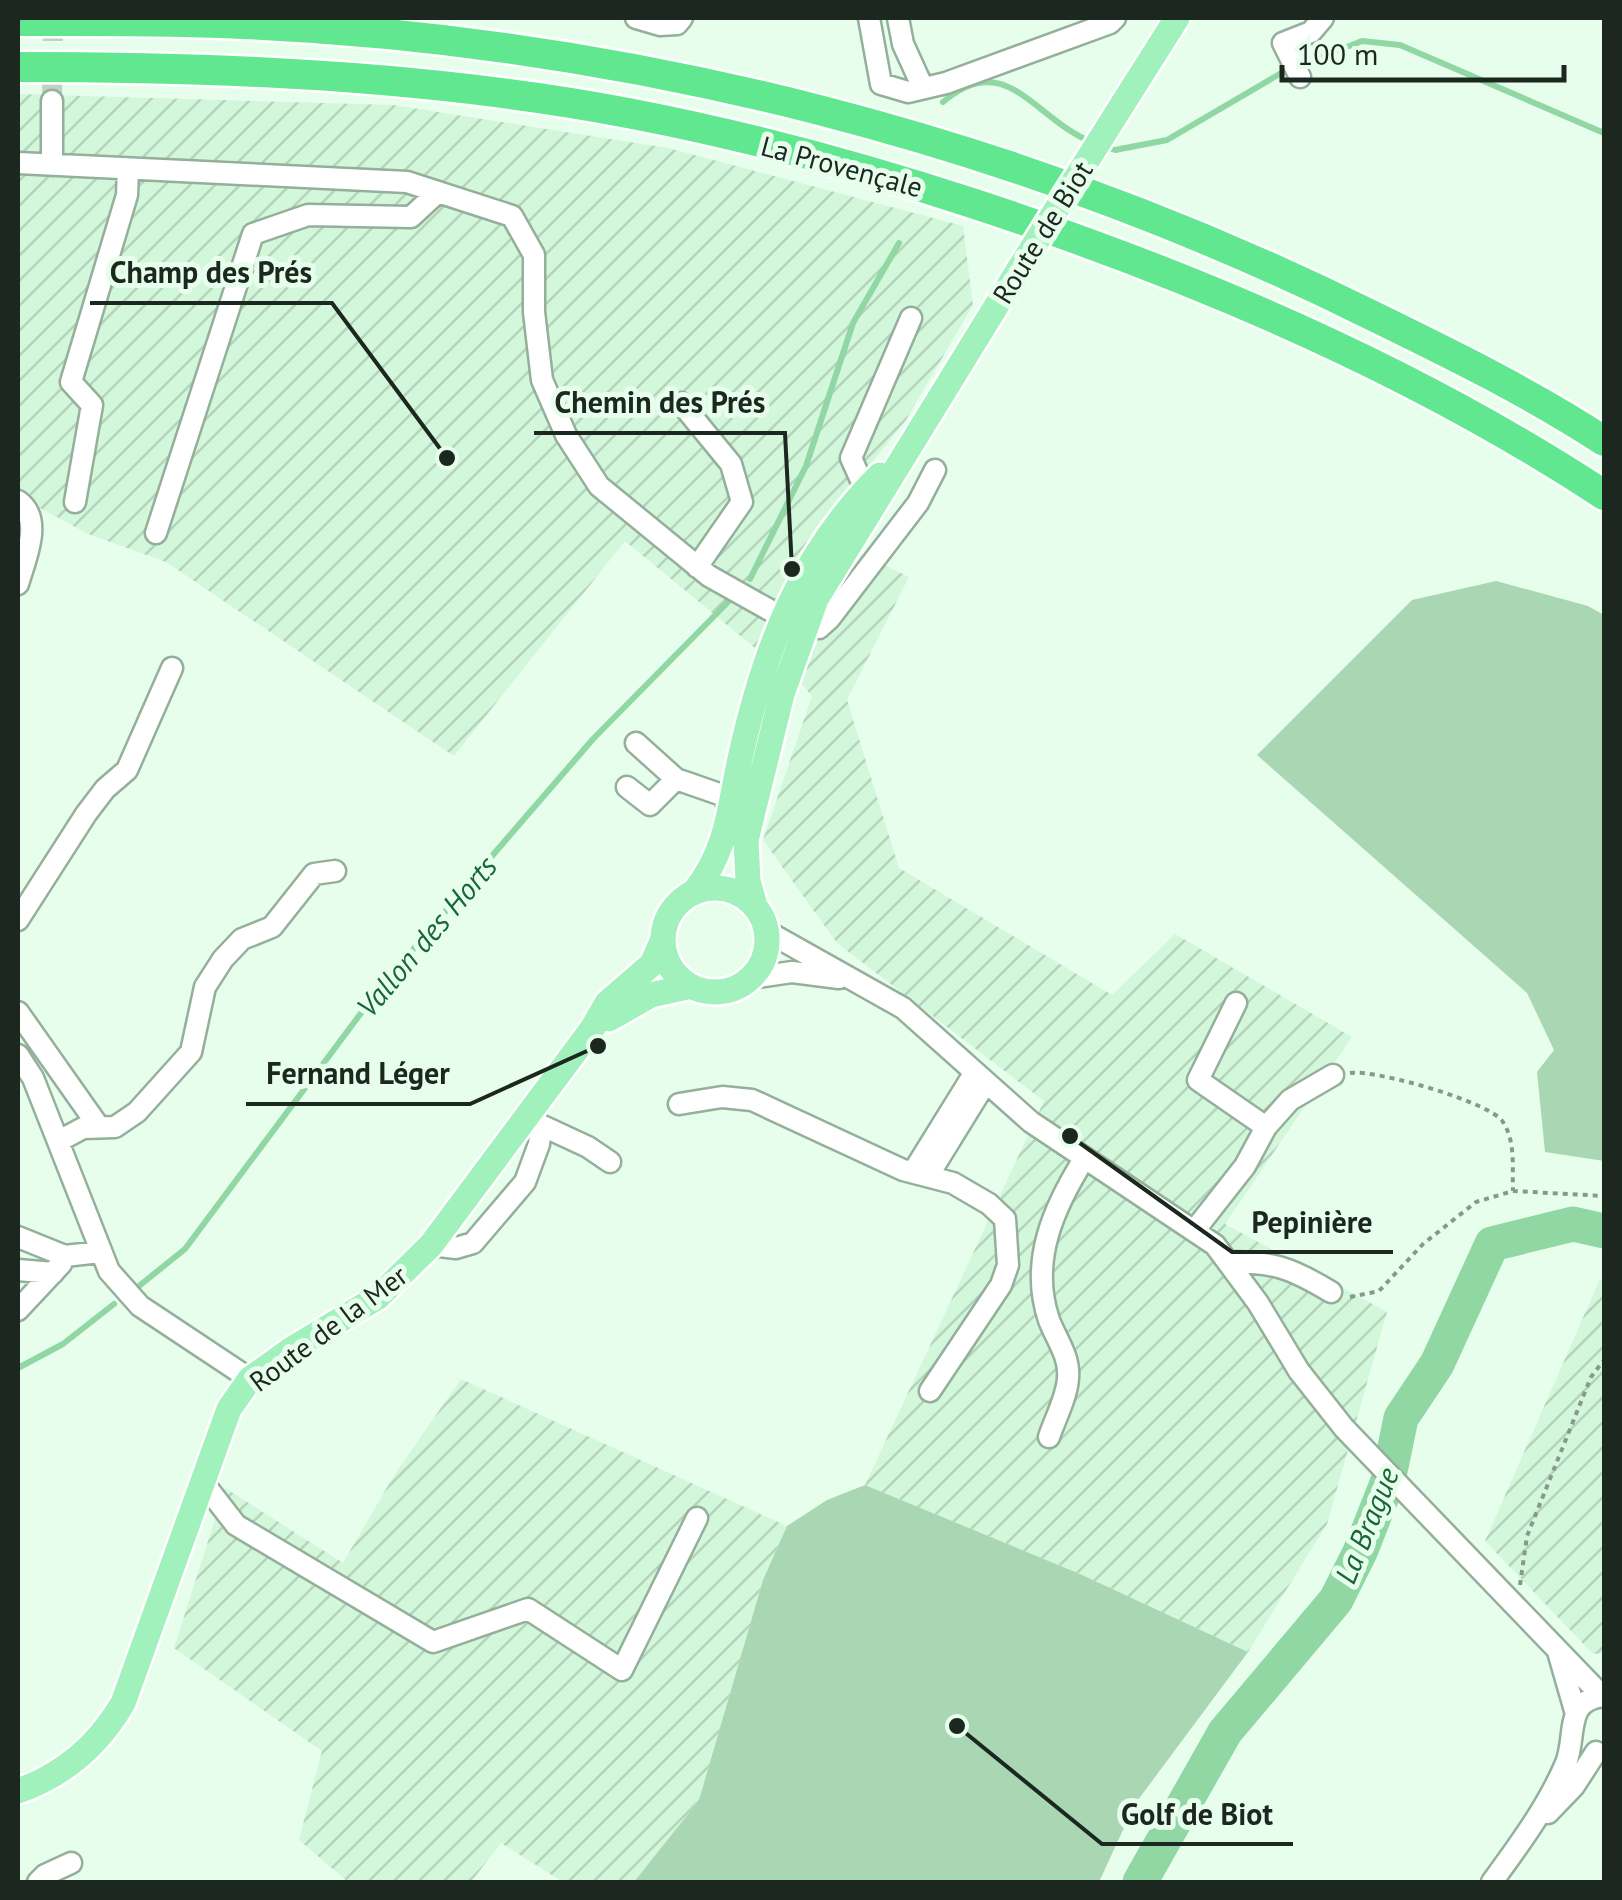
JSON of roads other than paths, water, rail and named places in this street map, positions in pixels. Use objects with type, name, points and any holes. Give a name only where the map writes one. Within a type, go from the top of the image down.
[{"type":"highway","name":"La Provençale","points":[[18,21],[228,23],[370,34],[582,60],[788,102],[1012,166],[1236,250],[1500,379],[1604,441]]},
{"type":"highway","name":"La Provençale","points":[[18,67],[272,72],[507,93],[722,134],[847,164],[1154,266],[1272,317],[1376,365],[1604,495]]},
{"type":"main road","name":"Route de Biot","points":[[755,906],[748,881],[746,840],[782,694],[794,622],[831,575],[1177,18]]},
{"type":"main road","name":"Route de Biot","points":[[695,891],[720,854],[746,735],[794,622],[819,546],[865,489],[908,446]]},
{"type":"main road","points":[[592,1029],[652,995],[691,986],[722,991],[750,978],[766,948],[766,931],[755,906],[728,889],[695,891],[672,910],[663,939],[670,966],[691,986]]},
{"type":"main road","name":"Route de la Mer","points":[[18,1791],[56,1774],[86,1752],[115,1718],[229,1409],[250,1379],[378,1297],[431,1245],[532,1121],[607,1003],[652,964],[663,939]]},
{"type":"street","points":[[636,18],[660,25],[677,24],[682,18]]},
{"type":"street","points":[[898,18],[903,44],[923,88]]},
{"type":"street","points":[[865,19],[881,84],[908,92],[1110,23],[1115,18]]},
{"type":"street","points":[[1300,77],[1284,43],[1311,32],[1323,18]]},
{"type":"street","points":[[52,101],[52,165]]},
{"type":"street","points":[[18,163],[406,182],[512,216],[534,255],[534,312],[542,380],[566,436],[599,486],[697,566],[794,622],[819,628],[830,618],[918,503],[935,470]]},
{"type":"street","points":[[75,502],[92,405],[70,382],[127,195],[128,168]]},
{"type":"street","points":[[156,533],[254,234],[308,215],[411,218],[438,192]]},
{"type":"street","points":[[831,575],[865,489],[851,458],[911,318]]},
{"type":"street","points":[[681,404],[732,464],[742,502],[697,566]]},
{"type":"street","points":[[18,501],[27,508],[32,520],[18,584]]},
{"type":"street","points":[[18,920],[86,814],[105,789],[127,770],[172,668]]},
{"type":"street","points":[[636,743],[676,779],[722,796],[746,840]]},
{"type":"street","points":[[628,787],[650,805],[676,779]]},
{"type":"street","points":[[59,1141],[83,1128],[116,1127],[137,1112],[191,1052],[205,987],[223,959],[242,940],[272,927],[314,874],[335,871]]},
{"type":"street","points":[[766,931],[903,1008],[1031,1122],[1215,1245],[1299,1371],[1344,1428],[1603,1696],[1586,1701],[1575,1722],[1560,1776],[1492,1882]]},
{"type":"street","points":[[750,978],[792,972],[850,979]]},
{"type":"street","points":[[1236,1004],[1198,1080],[1266,1127]]},
{"type":"street","points":[[18,1012],[100,1127]]},
{"type":"street","points":[[18,1055],[34,1078],[109,1271],[140,1306],[250,1379]]},
{"type":"street","points":[[1194,1230],[1245,1166],[1266,1127],[1290,1100],[1333,1075]]},
{"type":"street","points":[[920,1174],[981,1077]]},
{"type":"street","points":[[678,1104],[722,1097],[752,1100],[920,1174],[954,1182],[1005,1219],[1008,1265],[1002,1285],[930,1391]]},
{"type":"street","points":[[532,1121],[588,1147],[610,1162]]},
{"type":"street","points":[[431,1245],[456,1248],[473,1243],[525,1182],[540,1144],[532,1121]]},
{"type":"street","points":[[1048,1437],[1068,1379],[1066,1354],[1046,1312],[1043,1247],[1063,1192],[1084,1158]]},
{"type":"street","points":[[18,1237],[59,1264]]},
{"type":"street","points":[[18,1270],[100,1252]]},
{"type":"street","points":[[1228,1262],[1269,1262],[1331,1292]]},
{"type":"street","points":[[19,1308],[59,1264]]},
{"type":"street","points":[[202,1480],[236,1525],[433,1642],[528,1609],[622,1670],[697,1518]]},
{"type":"street","points":[[1522,1840],[1600,1753],[1586,1748],[1575,1722],[1564,1664],[1553,1644]]},
{"type":"street","points":[[38,1882],[44,1875],[71,1863]]},
{"type":"waterway","name":"Vallon des Horts","points":[[1103,146],[1115,150],[1167,140],[1283,72],[1362,41],[1400,45],[1604,133]]},
{"type":"waterway","name":"Vallon des Horts","points":[[943,102],[965,87],[985,82],[1003,85],[1092,142]]},
{"type":"waterway","name":"Vallon des Horts","points":[[750,579],[806,466],[853,323],[899,243]]},
{"type":"waterway","name":"Vallon des Horts","points":[[139,1286],[185,1249],[373,997],[492,856],[593,739],[731,599]]},
{"type":"waterway","name":"La Brague","points":[[1140,1882],[1225,1732],[1336,1600],[1388,1481],[1401,1418],[1437,1364],[1492,1244],[1573,1224],[1604,1231]]},
{"type":"waterway","name":"Vallon des Horts","points":[[18,1368],[63,1344],[114,1304]]},
{"type":"tunnel","points":[[52,101],[53,18]]},
{"type":"place","name":"Champ des Prés","points":[[447,458]]},
{"type":"place","name":"Chemin des Prés","points":[[792,569]]},
{"type":"place","name":"Fernand Léger","points":[[598,1046]]},
{"type":"place","name":"Pepinière","points":[[1070,1136]]},
{"type":"place","name":"Golf de Biot","points":[[957,1726]]}]
